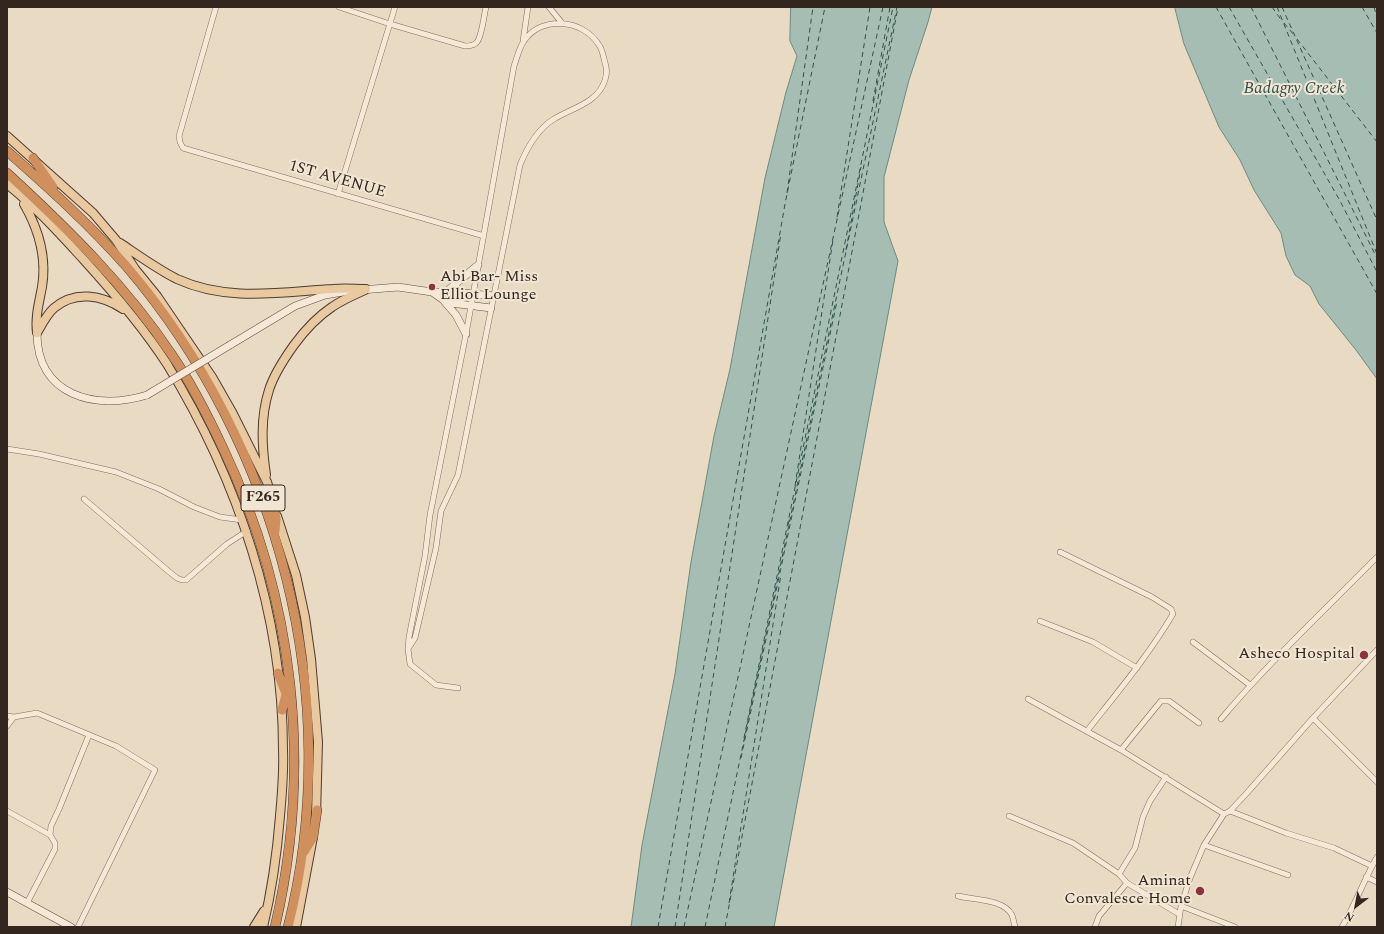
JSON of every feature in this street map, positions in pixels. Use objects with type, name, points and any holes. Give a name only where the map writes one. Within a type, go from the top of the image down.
[{"type":"highway","name":"F265","points":[[7,152],[62,200],[127,267],[155,303],[184,344],[224,410],[269,502],[278,532],[294,612],[305,682],[312,809],[288,927]]},
{"type":"highway","points":[[33,158],[53,181],[62,200]]},
{"type":"highway","points":[[24,167],[53,181]]},
{"type":"highway","name":"F265","points":[[7,173],[90,252],[118,284],[173,356],[194,390],[212,425],[251,512],[264,553],[281,623],[293,713],[293,811],[290,847],[283,893],[275,927]]},
{"type":"highway","points":[[269,502],[276,520],[278,532]]},
{"type":"highway","points":[[278,673],[293,713]]},
{"type":"highway","points":[[282,710],[289,676]]},
{"type":"highway","points":[[312,809],[312,851]]},
{"type":"highway","points":[[302,855],[313,836]]},
{"type":"main road","points":[[7,136],[33,158]]},
{"type":"main road","points":[[53,181],[93,213],[116,240],[135,269],[166,309],[212,377],[232,412],[267,482]]},
{"type":"main road","points":[[7,184],[73,248],[130,313],[166,364],[199,420],[216,455],[247,531],[271,624],[282,710],[282,785],[277,853],[269,902],[263,927]]},
{"type":"main road","points":[[18,193],[32,217],[39,234],[42,251],[42,285],[35,321],[37,333]]},
{"type":"main road","points":[[116,240],[177,279],[227,293],[253,295],[334,289],[366,289]]},
{"type":"main road","points":[[269,502],[263,449],[263,423],[269,390],[276,375],[296,343],[317,318],[333,306],[366,289]]},
{"type":"main road","points":[[37,333],[54,308],[66,300],[77,297],[89,296],[100,298],[112,302],[130,313]]},
{"type":"main road","points":[[296,927],[312,851],[312,809]]},
{"type":"main road","points":[[254,927],[269,902]]},
{"type":"street","name":"1ST AVENUE","points":[[216,7],[179,136],[183,148],[484,236]]},
{"type":"street","points":[[339,7],[465,46],[471,46],[477,42],[480,36],[486,7]]},
{"type":"street","points":[[338,194],[395,7]]},
{"type":"street","points":[[458,688],[436,685],[410,664],[408,648],[425,556],[430,515],[466,334],[514,66],[523,41],[528,7]]},
{"type":"street","points":[[549,7],[562,23]]},
{"type":"street","points":[[408,648],[415,638],[436,548],[441,510],[458,475],[520,165],[526,151],[540,131],[553,119],[591,100],[605,81],[607,69],[599,44],[587,33],[572,25],[562,23],[538,28],[523,41]]},
{"type":"street","points":[[446,292],[478,265]]},
{"type":"street","points":[[37,333],[38,351],[42,364],[53,380],[66,390],[82,397],[100,401],[132,400],[147,395],[295,306],[325,295],[366,289],[398,287],[432,292],[494,296]]},
{"type":"street","points":[[432,292],[442,299],[456,315],[466,334]]},
{"type":"street","points":[[442,299],[451,302],[491,308]]},
{"type":"street","points":[[7,448],[116,472],[159,489],[220,517],[242,520]]},
{"type":"street","points":[[84,499],[167,570],[182,580],[186,580],[227,544],[247,531]]},
{"type":"street","points":[[1060,552],[1152,597],[1171,609],[1173,614],[1137,668],[1087,731]]},
{"type":"street","points":[[1221,719],[1250,685],[1377,557]]},
{"type":"street","points":[[1040,621],[1093,642],[1137,668]]},
{"type":"street","points":[[1193,642],[1250,685]]},
{"type":"street","points":[[1178,927],[1181,906],[1190,878],[1204,845],[1224,814],[1230,811],[1312,718],[1377,650]]},
{"type":"street","points":[[1028,699],[1121,750],[1224,814]]},
{"type":"street","points":[[1121,750],[1161,701],[1169,701],[1199,723]]},
{"type":"street","points":[[7,716],[14,717],[37,713],[116,746],[155,770],[78,927]]},
{"type":"street","points":[[7,726],[14,717]]},
{"type":"street","points":[[1312,718],[1377,782]]},
{"type":"street","points":[[50,835],[51,826],[60,809],[89,735]]},
{"type":"street","points":[[1119,874],[1135,848],[1142,817],[1150,801],[1166,777]]},
{"type":"street","points":[[7,811],[50,835],[55,843],[55,849],[27,903]]},
{"type":"street","points":[[1230,811],[1286,833],[1334,848],[1372,866]]},
{"type":"street","points":[[1009,816],[1073,843],[1119,874],[1127,883],[1180,914]]},
{"type":"street","points":[[1204,845],[1288,875]]},
{"type":"street","points":[[1342,927],[1359,896],[1366,877],[1377,857]]},
{"type":"street","points":[[1366,877],[1377,882]]},
{"type":"street","points":[[1095,927],[1099,916],[1127,883]]},
{"type":"street","points":[[7,892],[71,927]]},
{"type":"street","points":[[958,896],[1002,905],[1012,915],[1015,927]]},
{"type":"street","points":[[1181,906],[1235,927]]},
{"type":"water","points":[[791,7],[932,7],[909,80],[884,177],[884,222],[898,261],[774,927],[631,927],[642,845],[675,674],[691,562],[714,436],[730,369],[765,178],[786,92],[797,56],[790,41]]},
{"type":"water","name":"Badagry Creek","points":[[1175,7],[1377,7],[1377,379],[1319,304],[1310,286],[1295,275],[1286,256],[1281,233],[1254,190],[1240,160],[1219,127],[1184,44]]},
{"type":"ferry route","points":[[787,193],[813,7]]},
{"type":"ferry route","points":[[658,927],[785,204],[825,7]]},
{"type":"ferry route","points":[[837,217],[870,7]]},
{"type":"ferry route","points":[[684,927],[883,7]]},
{"type":"ferry route","points":[[873,101],[890,7]]},
{"type":"ferry route","points":[[744,738],[893,7]]},
{"type":"ferry route","points":[[705,927],[897,7]]},
{"type":"ferry route","points":[[725,927],[898,7]]},
{"type":"ferry route","points":[[1216,7],[1377,294]]},
{"type":"ferry route","points":[[1229,7],[1339,199],[1377,272]]},
{"type":"ferry route","points":[[1251,7],[1377,258]]},
{"type":"ferry route","points":[[1272,7],[1282,21]]},
{"type":"ferry route","points":[[1277,7],[1377,254]]},
{"type":"ferry route","points":[[1282,7],[1377,220]]},
{"type":"ferry route","points":[[1362,7],[1377,33]]},
{"type":"ferry route","points":[[1374,7],[1377,17]]},
{"type":"ferry route","points":[[1284,23],[1294,35]]},
{"type":"ferry route","points":[[1297,39],[1377,142]]},
{"type":"ferry route","points":[[846,250],[861,167]]},
{"type":"ferry route","points":[[675,927],[781,233]]},
{"type":"ferry route","points":[[795,486],[833,240]]},
{"type":"ferry route","points":[[741,758],[837,301]]},
{"type":"ferry route","points":[[788,525],[790,517]]},
{"type":"ferry route","points":[[729,903],[781,574]]},
{"type":"place","name":"Abi Bar- Miss Elliot Lounge","points":[[432,287]]},
{"type":"place","name":"Asheco Hospital","points":[[1364,655]]},
{"type":"place","name":"Aminat Convalesce Home","points":[[1200,891]]}]
